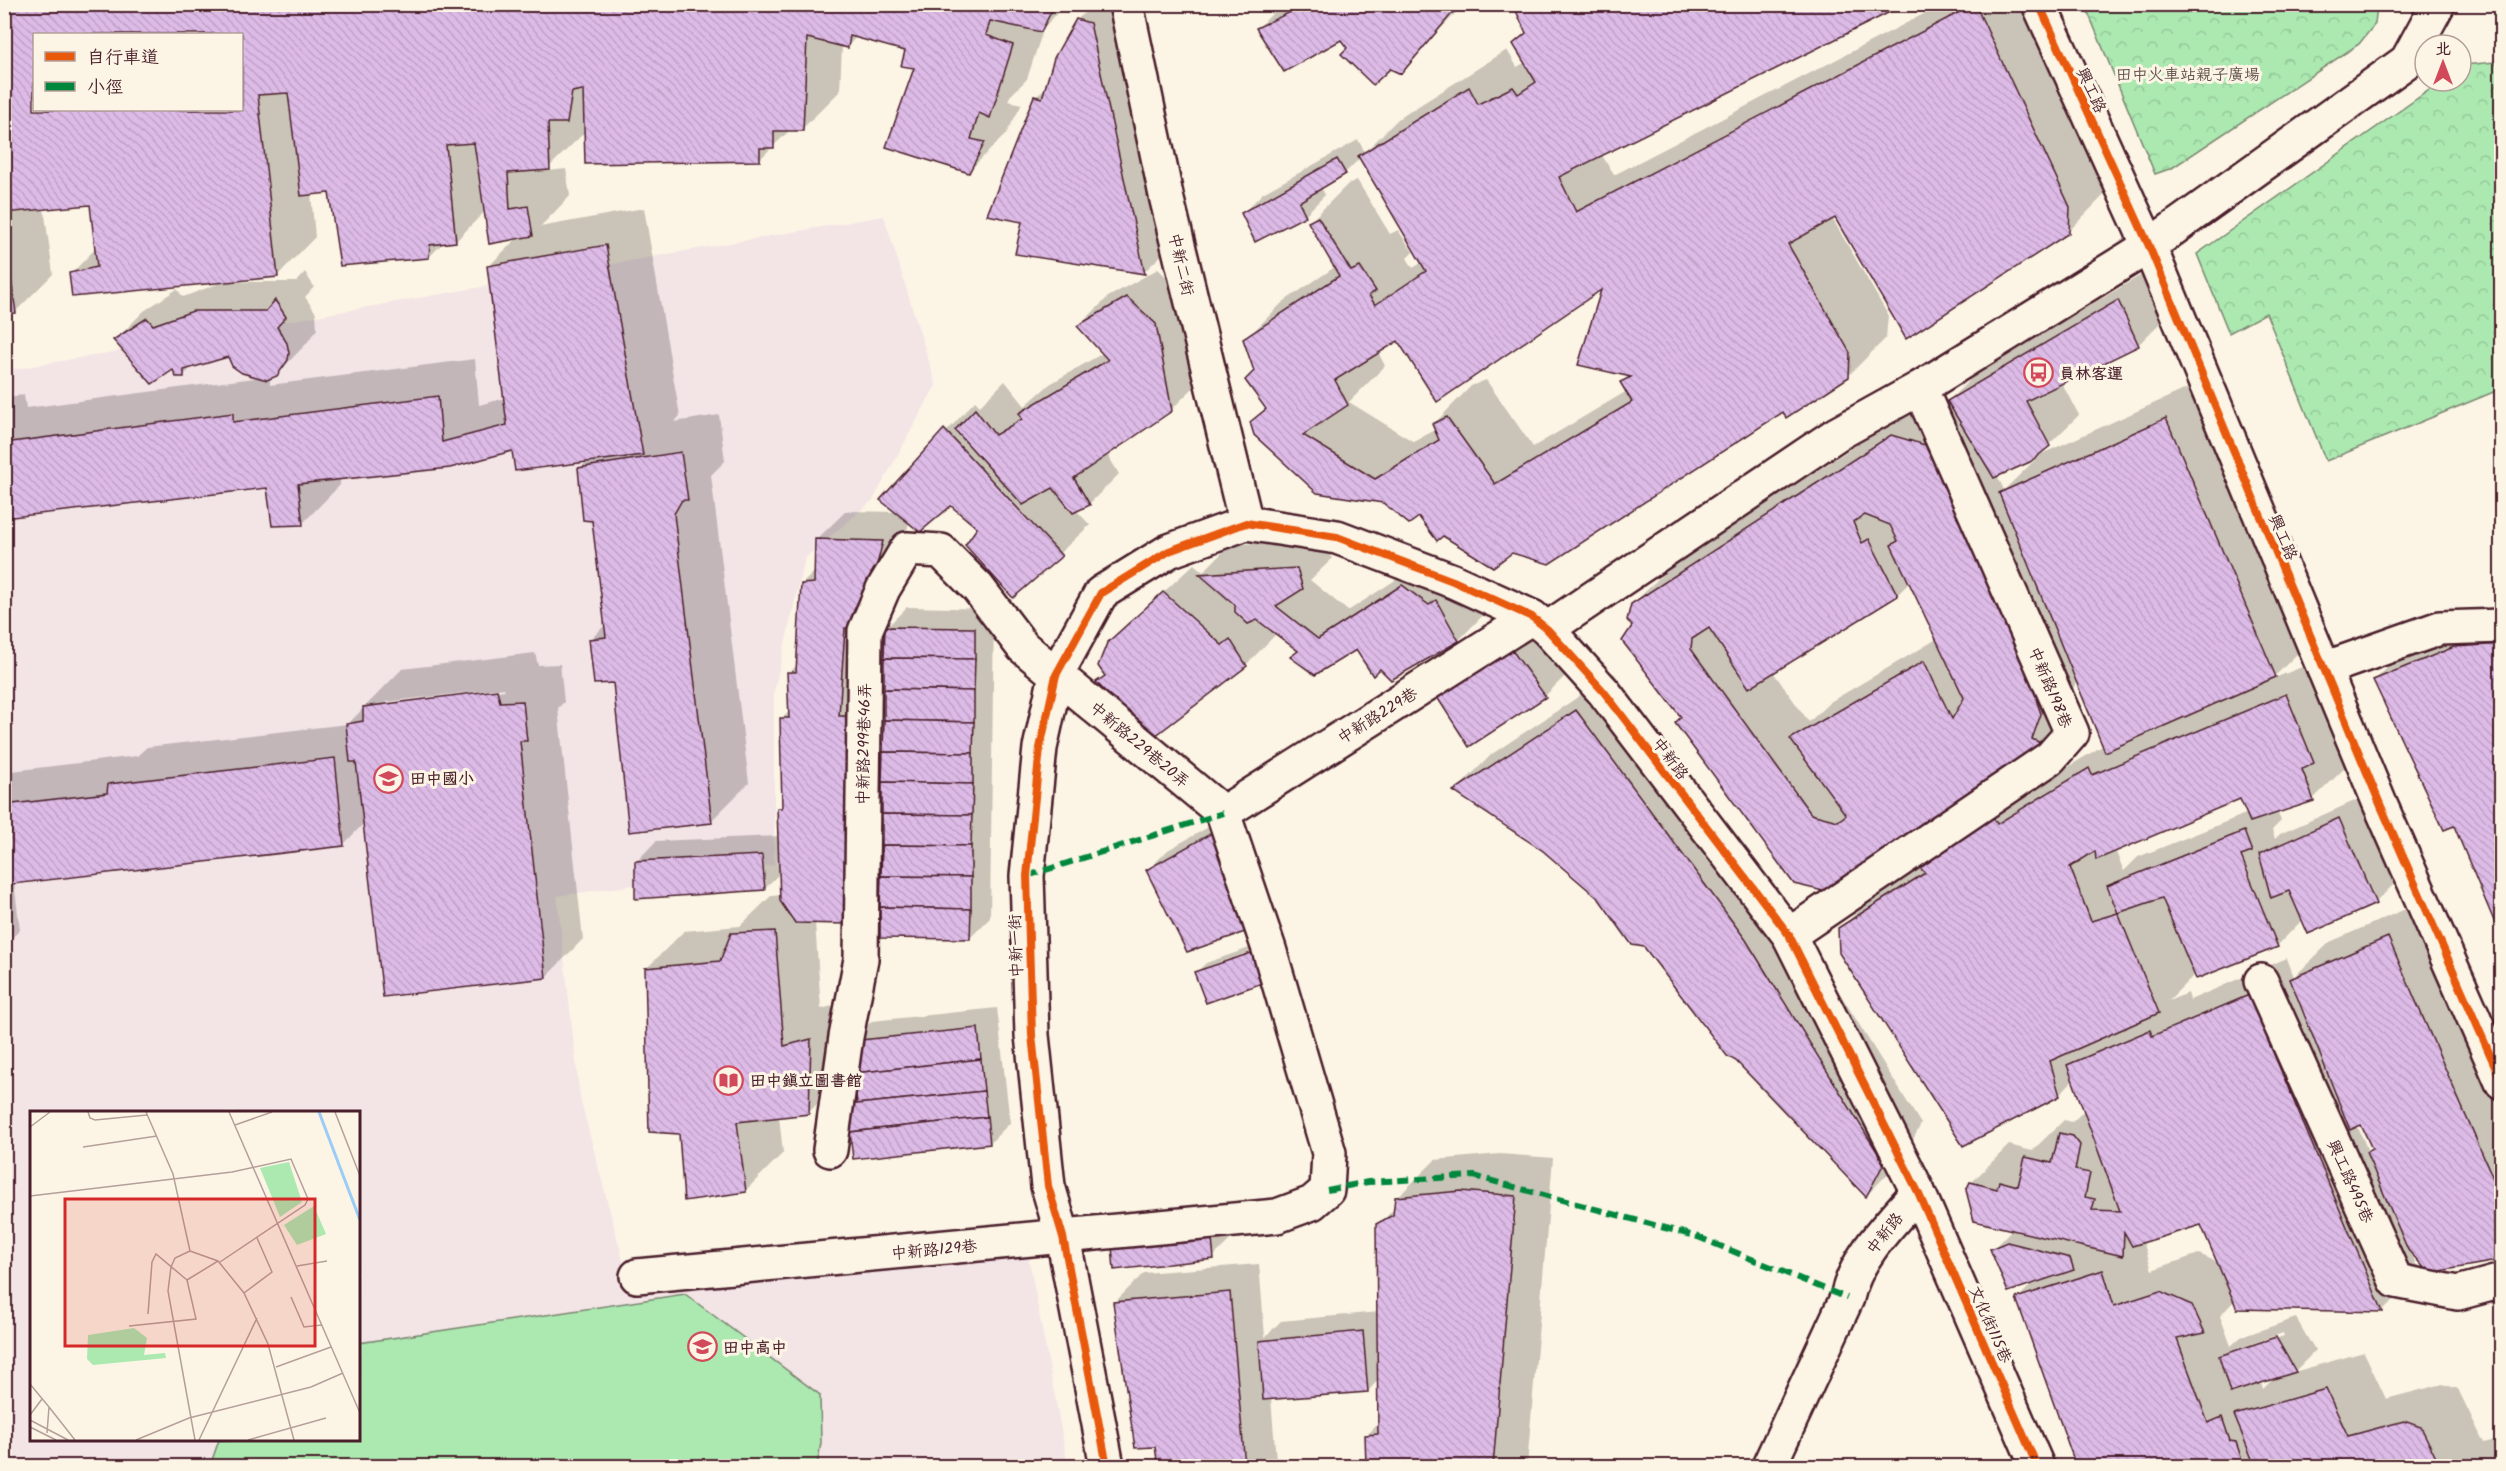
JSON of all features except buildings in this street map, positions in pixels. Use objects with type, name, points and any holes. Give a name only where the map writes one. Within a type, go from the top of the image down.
[{"type":"street","name":"中新二街","points":[[1126,4],[1167,200],[1245,523]]},
{"type":"street","name":"興工路","points":[[2038,4],[2149,246],[2324,669],[2502,1082]]},
{"type":"street","name":"中新路229巷","points":[[1223,813],[1539,623],[1838,434],[1920,388],[2149,246],[2407,61],[2438,4]]},
{"type":"street","name":"中新路198巷","points":[[1789,935],[2050,758],[2072,733],[1920,388]]},
{"type":"street","name":"中新路","points":[[1245,523],[1337,537],[1453,581],[1539,623],[1604,692],[1789,935],[1918,1192],[1878,1238],[1851,1279],[1847,1298],[1769,1467]]},
{"type":"street","name":"中新一街","points":[[1107,1467],[1063,1238],[1047,1174],[1032,1035],[1027,876],[1040,748],[1056,675],[1101,593],[1169,551],[1245,523]]},
{"type":"street","name":"中新路299巷46弄","points":[[830,1150],[846,1037],[861,959],[865,630],[883,589],[907,549],[941,550],[978,588],[1023,647],[1056,675]]},
{"type":"street","points":[[2324,669],[2440,628],[2502,626]]},
{"type":"street","name":"中新路229巷20弄","points":[[1056,675],[1223,813]]},
{"type":"street","name":"中新路129巷","points":[[637,1276],[1231,1221],[1277,1216],[1312,1203],[1326,1190],[1329,1153],[1269,949],[1223,813]]},
{"type":"street","name":"興工路495巷","points":[[2261,981],[2396,1281],[2458,1293],[2502,1281]]},
{"type":"street","name":"文化街115巷","points":[[1918,1192],[2037,1467]]},
{"type":"shaded area","name":"田中國小","points":[[884,216],[936,385],[873,500],[805,558],[774,691],[774,865],[557,896],[580,1098],[631,1291],[1026,1245],[1068,1466],[5,1466],[5,371]]},
{"type":"green space","name":"田中火車站親子廣場","points":[[2085,5],[2377,5],[2375,24],[2359,44],[2172,168],[2155,174]]},
{"type":"green space","points":[[2495,62],[2502,72],[2501,389],[2326,461],[2266,313],[2229,333],[2197,254],[2425,93],[2473,93],[2473,64]]},
{"type":"green space","points":[[685,1294],[820,1395],[821,1443],[817,1466],[210,1466],[219,1441],[360,1441],[360,1343]]},
{"type":"marked path","points":[[1027,876],[1223,813]]},
{"type":"marked path","points":[[1327,1190],[1368,1182],[1474,1176],[1698,1237],[1847,1298]]},
{"type":"cycle path","points":[[2039,4],[2149,246],[2380,804],[2502,1082]]},
{"type":"cycle path","points":[[1107,1466],[1063,1237],[1048,1186],[1032,1035],[1027,876],[1040,748],[1056,675],[1101,593],[1169,551],[1246,523],[1337,537],[1453,581],[1532,617],[1547,629],[1604,692],[1789,935],[1918,1192],[2037,1466]]},
{"type":"place","name":"員林客運","points":[[2038,373]]},
{"type":"place","name":"田中國小","points":[[389,778]]},
{"type":"place","name":"田中鎮立圖書館","points":[[729,1080]]},
{"type":"place","name":"田中高中","points":[[702,1347]]}]
